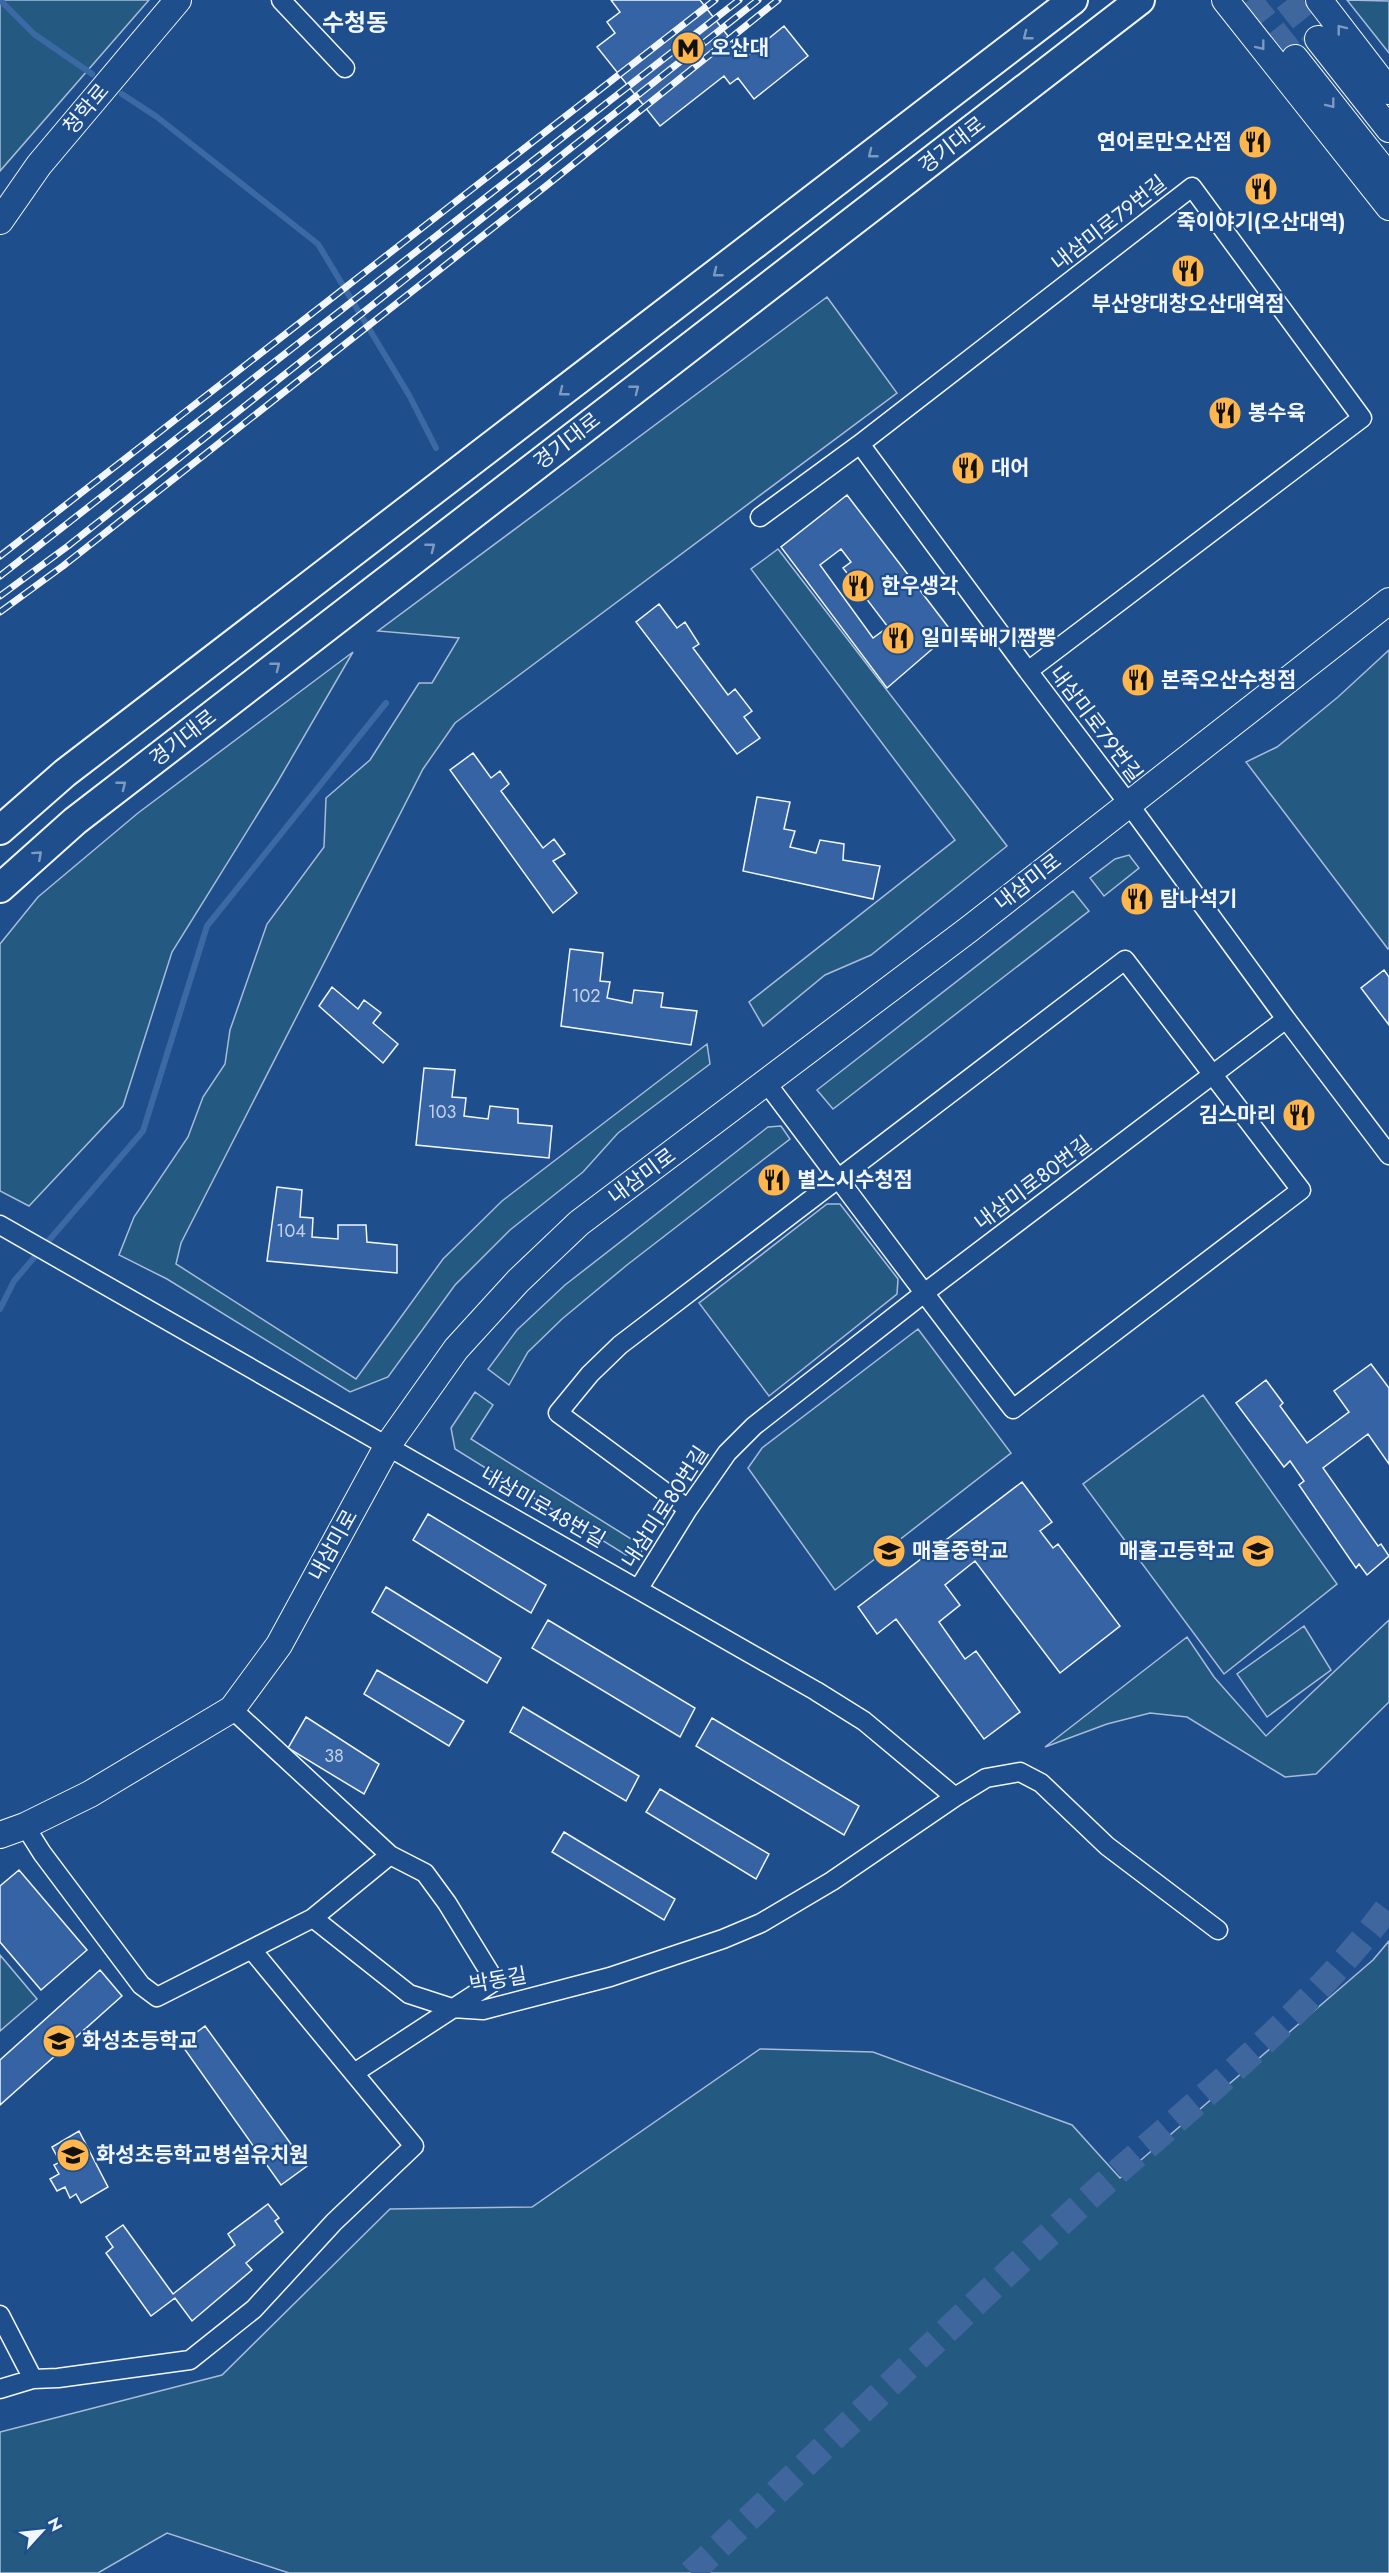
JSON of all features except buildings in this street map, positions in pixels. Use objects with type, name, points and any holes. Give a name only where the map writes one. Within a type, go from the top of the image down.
[{"type":"main road","name":"경기대로","points":[[0,830],[65,773],[1073,0]]},
{"type":"main road","name":"경기대로","points":[[0,888],[75,821],[1140,0]]},
{"type":"street","name":"청학로","points":[[0,222],[39,165],[178,0]]},
{"type":"street","points":[[281,0],[345,68]]},
{"type":"street","points":[[1225,0],[1389,207]]},
{"type":"street","points":[[1319,0],[1389,91]]},
{"type":"street","points":[[1318,39],[1389,129]]},
{"type":"street","points":[[1295,58],[1389,177]]},
{"type":"street","name":"내삼미로79번길","points":[[1028,671],[1362,418],[1192,187],[860,444],[1028,671],[1128,803]]},
{"type":"street","points":[[760,517],[860,444]]},
{"type":"street","name":"내삼미로","points":[[0,1835],[25,1826],[90,1794],[232,1709],[279,1645],[388,1444],[456,1349],[518,1281],[579,1223],[968,930],[1389,601]]},
{"type":"street","points":[[1128,803],[1389,1155]]},
{"type":"street","points":[[688,1509],[558,1413],[590,1374],[620,1345],[838,1178],[1125,960],[1301,1190],[1013,1409],[923,1294],[838,1178],[765,1081]]},
{"type":"street","name":"내삼미로80번길","points":[[639,1588],[688,1509],[727,1453],[754,1426],[923,1294],[1286,1019]]},
{"type":"street","name":"내삼미로48번길","points":[[5,1228],[639,1588],[864,1721],[955,1797]]},
{"type":"street","points":[[232,1709],[390,1855],[425,1873],[447,1903],[495,1981],[354,2073]]},
{"type":"street","name":"박동길","points":[[313,1917],[409,1994],[452,2008],[483,2010],[610,1977],[761,1923],[832,1881],[986,1778],[1020,1772],[1041,1783],[1107,1846],[1218,1930]]},
{"type":"street","points":[[25,1826],[42,1853],[141,1985],[157,1997],[313,1917],[390,1855]]},
{"type":"street","points":[[0,2389],[33,2379],[58,2378],[190,2360],[254,2309],[334,2222],[414,2146],[252,1950]]},
{"type":"street","points":[[0,2315],[33,2379]]},
{"type":"shaded area","points":[[0,0],[149,0],[0,171]]},
{"type":"shaded area","points":[[1347,0],[1389,1],[1389,53]]},
{"type":"shaded area","points":[[827,297],[897,393],[455,723],[423,769],[181,1243],[176,1264],[356,1379],[443,1259],[502,1201],[707,1044],[710,1064],[618,1133],[583,1172],[510,1230],[455,1285],[388,1377],[350,1392],[167,1279],[119,1255],[134,1217],[188,1137],[203,1097],[225,1064],[230,1030],[267,924],[324,847],[326,798],[370,760],[419,683],[432,683],[459,638],[378,631]]},
{"type":"shaded area","points":[[778,549],[1007,846],[871,955],[825,975],[763,1026],[749,1002],[955,840],[751,569]]},
{"type":"shaded area","points":[[1389,650],[1388,949],[1246,762],[1277,747],[1338,697]]},
{"type":"shaded area","points":[[353,652],[277,783],[172,952],[123,1106],[29,1206],[0,1191],[0,944],[38,897],[138,813]]},
{"type":"shaded area","points":[[1129,855],[1139,868],[1104,896],[1090,878],[1115,859]]},
{"type":"shaded area","points":[[1073,891],[1089,911],[833,1109],[817,1090]]},
{"type":"shaded area","points":[[781,1126],[790,1139],[627,1265],[562,1319],[528,1352],[509,1385],[488,1369],[517,1330],[565,1285],[768,1127]]},
{"type":"shaded area","points":[[827,1204],[840,1204],[898,1279],[897,1294],[769,1396],[699,1303]]},
{"type":"shaded area","points":[[918,1329],[1011,1453],[835,1590],[748,1468],[762,1448]]},
{"type":"shaded area","points":[[475,1392],[493,1405],[471,1439],[644,1547],[640,1554],[626,1555],[455,1449],[451,1428]]},
{"type":"shaded area","points":[[1203,1395],[1337,1584],[1224,1674],[1083,1484]]},
{"type":"shaded area","points":[[1389,1620],[1389,1702],[1316,1774],[1285,1777],[1187,1717],[1150,1713],[1107,1724],[1045,1747],[1187,1637],[1214,1677],[1266,1736]]},
{"type":"shaded area","points":[[1304,1626],[1331,1670],[1267,1717],[1237,1674]]},
{"type":"shaded area","points":[[1389,1941],[1389,2573],[289,2573],[167,2533],[98,2573],[0,2573],[0,2432],[222,2375],[390,2209],[532,2207],[760,2049],[873,2052],[1072,2125],[1120,2178],[1373,1960]]},
{"type":"shaded area","points":[[0,1955],[37,1999],[0,2031]]},
{"type":"waterway","points":[[0,0],[34,34],[92,74]]},
{"type":"waterway","points":[[122,94],[157,117],[318,244],[409,395],[436,448]]},
{"type":"waterway","points":[[0,1309],[14,1281],[143,1131],[207,926],[386,703]]},
{"type":"tunnel","points":[[1249,0],[1295,58]]},
{"type":"tunnel","points":[[1287,0],[1318,39]]},
{"type":"tunnel","points":[[691,2573],[1083,2203],[1282,2025],[1320,1987],[1389,1906]]},
{"type":"railway","points":[[0,556],[715,0]]},
{"type":"railway","points":[[0,576],[739,0]]},
{"type":"railway","points":[[0,596],[68,546],[758,0]]},
{"type":"railway","points":[[0,612],[63,566],[546,186],[778,0]]},
{"type":"place","name":"오산대","points":[[688,48]]},
{"type":"place","name":"연어로만오산점","points":[[1255,142]]},
{"type":"place","name":"죽이야기(오산대역)","points":[[1261,189]]},
{"type":"place","name":"부산양대창오산대역점","points":[[1188,271]]},
{"type":"place","name":"봉수육","points":[[1225,413]]},
{"type":"place","name":"대어","points":[[968,468]]},
{"type":"place","name":"한우생각","points":[[858,586]]},
{"type":"place","name":"일미뚝배기짬뽕","points":[[898,638]]},
{"type":"place","name":"본죽오산수청점","points":[[1138,680]]},
{"type":"place","name":"탐나석기","points":[[1137,899]]},
{"type":"place","name":"김스마리","points":[[1299,1115]]},
{"type":"place","name":"별스시수청점","points":[[774,1180]]},
{"type":"place","name":"매홀중학교","points":[[889,1551]]},
{"type":"place","name":"매홀고등학교","points":[[1258,1551]]},
{"type":"place","name":"화성초등학교","points":[[59,2041]]},
{"type":"place","name":"화성초등학교병설유치원","points":[[73,2155]]},
{"type":"district","name":"수청동","points":[[355,22]]}]
